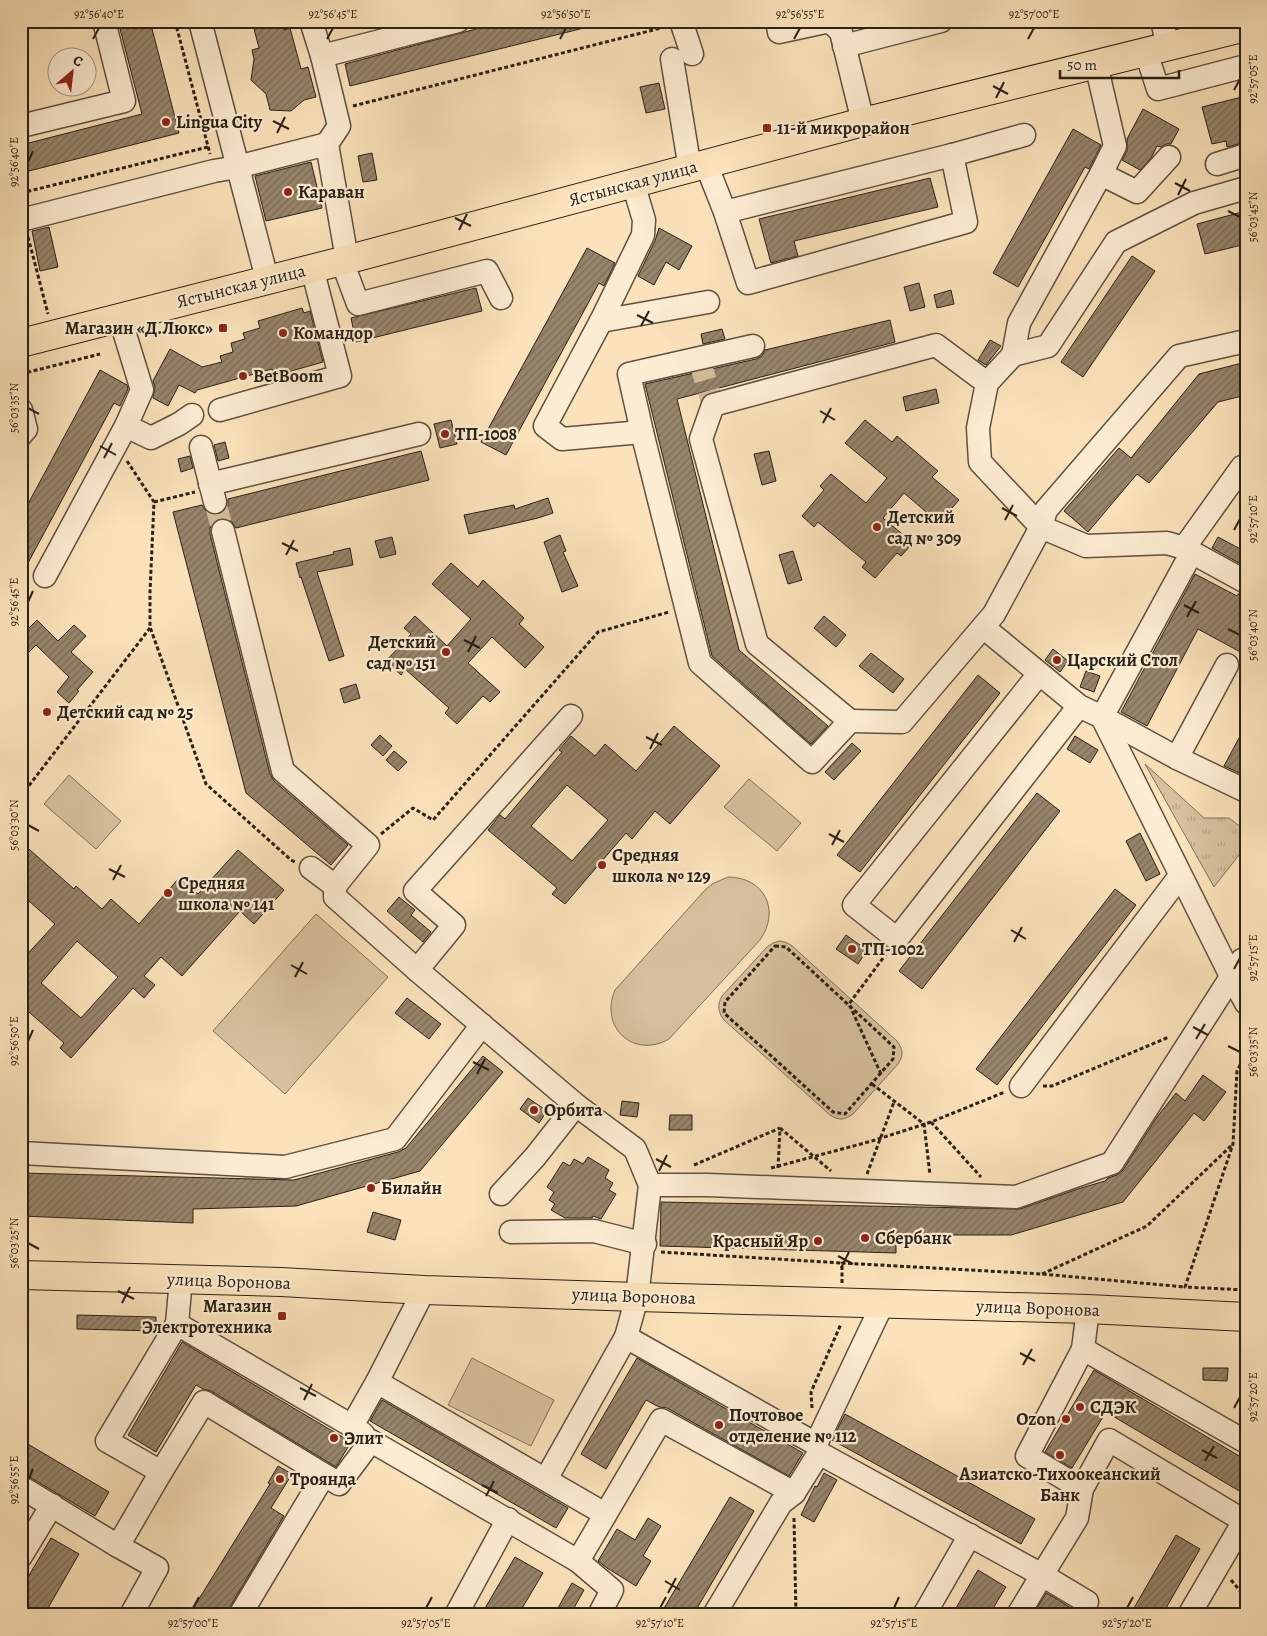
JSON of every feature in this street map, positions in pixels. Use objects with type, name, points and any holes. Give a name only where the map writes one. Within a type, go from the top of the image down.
[{"type":"main road","name":"Ястынская улица","points":[[21,343],[344,260],[863,122],[1096,64],[1159,40],[1246,27]]},
{"type":"main road","name":"улица Воронова","points":[[21,1275],[281,1282],[424,1290],[757,1299],[882,1305],[1088,1309],[1246,1318]]},
{"type":"street","points":[[21,126],[124,101],[104,21]]},
{"type":"street","points":[[200,21],[268,279]]},
{"type":"street","points":[[23,220],[214,170],[237,167],[327,144],[339,126],[322,56],[311,21]]},
{"type":"street","points":[[322,56],[458,21]]},
{"type":"street","points":[[776,21],[779,32],[830,21],[840,32],[863,122]]},
{"type":"street","points":[[844,46],[941,21]]},
{"type":"street","points":[[681,22],[682,57],[698,166],[725,212],[748,283],[966,222],[952,155]]},
{"type":"street","points":[[1159,40],[1158,89],[1246,66]]},
{"type":"street","points":[[1014,355],[1019,323],[1115,146],[1096,64]]},
{"type":"street","points":[[725,212],[1024,135]]},
{"type":"street","points":[[327,144],[344,260],[358,304],[487,271],[501,298]]},
{"type":"street","points":[[1216,164],[1246,155]]},
{"type":"street","points":[[1101,174],[1136,192],[1170,157]]},
{"type":"street","points":[[633,183],[644,220],[643,235],[601,321],[545,426],[562,439],[642,432]]},
{"type":"street","points":[[1246,188],[1194,202],[1116,242],[1048,346],[1014,355],[987,383],[978,428],[980,462],[1041,527],[1086,546],[1167,543],[1188,550],[1246,582]]},
{"type":"street","points":[[220,410],[340,376],[312,268]]},
{"type":"street","points":[[601,321],[708,302]]},
{"type":"street","points":[[45,576],[142,390],[120,318]]},
{"type":"street","points":[[987,383],[936,346],[713,405],[701,438],[757,644],[850,721],[902,722],[994,614],[1041,527],[1046,510],[1179,356],[1246,341]]},
{"type":"street","points":[[753,346],[629,374],[700,663],[812,762],[850,721]]},
{"type":"street","points":[[21,410],[26,429],[21,435]]},
{"type":"street","points":[[120,435],[151,438],[192,415]]},
{"type":"street","points":[[200,447],[212,491],[419,434]]},
{"type":"street","points":[[1102,717],[1188,550],[1242,467],[1246,466]]},
{"type":"street","points":[[223,531],[284,771],[368,845],[335,886],[334,897],[576,1105],[635,1149],[650,1185],[637,1297],[626,1337],[546,1479]]},
{"type":"street","points":[[983,627],[1079,706],[1177,758],[1246,791]]},
{"type":"street","points":[[1177,758],[1227,665]]},
{"type":"street","points":[[1039,674],[854,904],[897,939],[1079,706]]},
{"type":"street","points":[[417,970],[454,925],[415,891],[571,716]]},
{"type":"street","points":[[1102,717],[1180,876],[1241,964],[1246,1003]]},
{"type":"street","points":[[311,868],[335,886]]},
{"type":"street","points":[[1021,1086],[1180,876]]},
{"type":"street","points":[[650,1185],[708,1185],[775,1174],[857,1190],[1016,1197],[1112,1163],[1241,964]]},
{"type":"street","points":[[21,1153],[285,1167],[395,1139],[482,1025]]},
{"type":"street","points":[[502,1194],[535,1157],[576,1105]]},
{"type":"street","points":[[511,1232],[594,1231],[644,1247]]},
{"type":"street","points":[[161,1472],[107,1441],[178,1324],[180,1279]]},
{"type":"street","points":[[352,1426],[377,1382],[424,1290]]},
{"type":"street","points":[[714,1615],[780,1503],[794,1493],[817,1448],[882,1305]]},
{"type":"street","points":[[1082,1489],[1027,1456],[1083,1350],[1088,1309]]},
{"type":"street","points":[[178,1324],[352,1426],[371,1441],[578,1561],[612,1590],[600,1615]]},
{"type":"street","points":[[626,1337],[1087,1602]]},
{"type":"street","points":[[1083,1350],[1246,1442]]},
{"type":"street","points":[[377,1382],[605,1514]]},
{"type":"street","points":[[118,1546],[204,1402],[339,1484],[371,1441]]},
{"type":"street","points":[[578,1561],[661,1420],[794,1493]]},
{"type":"street","points":[[1018,1615],[1077,1518],[1082,1489],[1110,1440],[1245,1521],[1189,1615]]},
{"type":"street","points":[[240,1615],[324,1476]]},
{"type":"street","points":[[21,1487],[157,1568],[131,1615]]},
{"type":"street","points":[[21,1556],[52,1505]]},
{"type":"street","points":[[456,1615],[508,1519]]},
{"type":"street","points":[[924,1615],[970,1535]]},
{"type":"path","points":[[21,193],[208,147],[174,21]]},
{"type":"path","points":[[336,110],[681,22]]},
{"type":"path","points":[[23,220],[48,314]]},
{"type":"path","points":[[21,374],[100,354]]},
{"type":"path","points":[[120,435],[154,502],[150,627],[206,784],[291,860],[311,868]]},
{"type":"path","points":[[154,502],[212,491]]},
{"type":"path","points":[[368,845],[413,808],[433,820],[598,632],[686,607]]},
{"type":"path","points":[[21,796],[150,627]]},
{"type":"path","points":[[848,1004],[897,939]]},
{"type":"path","points":[[775,946],[786,947],[894,1047],[893,1058],[881,1074],[845,1114],[833,1112],[724,1013],[724,1002],[775,946]]},
{"type":"path","points":[[848,1004],[881,1074]]},
{"type":"path","points":[[780,1128],[775,1174],[814,1157],[931,1122],[1021,1086],[1052,1086],[1202,1024]]},
{"type":"path","points":[[1185,1287],[1233,1144],[1237,1071],[1246,1053]]},
{"type":"path","points":[[872,1084],[924,1124],[932,1193]]},
{"type":"path","points":[[780,1128],[857,1190],[881,1138],[894,1102]]},
{"type":"path","points":[[931,1122],[999,1196]]},
{"type":"path","points":[[694,1166],[780,1128]]},
{"type":"path","points":[[1042,1274],[1147,1226],[1233,1144]]},
{"type":"path","points":[[644,1247],[842,1263],[1042,1274],[1185,1287],[1246,1290]]},
{"type":"path","points":[[842,1263],[842,1284]]},
{"type":"path","points":[[812,1409],[810,1392],[841,1322]]},
{"type":"path","points":[[794,1493],[796,1615]]},
{"type":"path","points":[[1218,1565],[1242,1593],[1246,1607]]},
{"type":"green space","points":[[1145,764],[1204,818],[1229,818],[1246,831],[1246,846],[1214,887]]},
{"type":"green space","points":[[69,775],[121,821],[96,849],[44,804]]},
{"type":"green space","points":[[749,779],[801,823],[777,851],[724,807]]},
{"type":"green space","points":[[728,877],[741,878],[751,883],[765,897],[769,907],[769,918],[760,940],[669,1039],[656,1044],[644,1045],[632,1042],[623,1036],[616,1027],[612,1016],[611,1004],[615,990],[705,890],[712,884]]},
{"type":"green space","points":[[316,914],[388,977],[285,1094],[213,1031]]},
{"type":"green space","points":[[779,941],[791,945],[897,1041],[901,1047],[902,1055],[898,1064],[853,1114],[847,1118],[839,1119],[830,1115],[724,1020],[720,1014],[719,1002],[722,996],[767,947]]},
{"type":"green space","points":[[472,1358],[554,1400],[531,1446],[448,1405]]},
{"type":"building","points":[[118,21],[150,21],[179,133],[21,173],[21,145],[142,114]]},
{"type":"building","points":[[252,21],[281,21],[284,30],[290,28],[301,69],[308,67],[316,97],[304,100],[291,111],[270,110],[266,94],[251,80],[254,59],[252,50],[259,48]]},
{"type":"building","points":[[506,21],[591,21],[592,26],[350,86],[345,64]]},
{"type":"building","points":[[659,83],[665,109],[646,113],[640,87]]},
{"type":"building","points":[[1246,96],[1246,142],[1227,147],[1226,141],[1212,144],[1202,107]]},
{"type":"building","points":[[1143,109],[1179,129],[1171,144],[1161,147],[1157,146],[1151,158],[1140,170],[1122,160],[1127,151],[1127,139]]},
{"type":"building","points":[[1073,129],[1101,145],[1089,169],[1085,167],[1018,287],[993,273]]},
{"type":"building","points":[[372,153],[377,180],[363,182],[358,156]]},
{"type":"building","name":"Караван","points":[[311,162],[322,208],[266,221],[255,176]]},
{"type":"building","points":[[930,178],[938,207],[794,241],[798,256],[771,263],[759,219]]},
{"type":"building","points":[[1246,211],[1246,244],[1205,254],[1197,224]]},
{"type":"building","points":[[49,227],[58,267],[40,271],[32,231]]},
{"type":"building","points":[[659,228],[692,246],[679,270],[666,262],[654,285],[638,276],[655,241]]},
{"type":"building","points":[[587,248],[615,263],[604,286],[599,283],[506,455],[481,442]]},
{"type":"building","points":[[1132,256],[1155,271],[1083,377],[1061,362]]},
{"type":"building","points":[[919,283],[925,307],[910,311],[904,287]]},
{"type":"building","points":[[476,288],[482,311],[356,342],[351,318]]},
{"type":"building","points":[[951,290],[954,304],[937,308],[934,295]]},
{"type":"building","points":[[302,308],[304,313],[310,311],[323,362],[274,376],[272,369],[197,390],[195,393],[179,385],[168,406],[153,398],[155,387],[153,381],[170,349],[202,367],[222,362],[220,356],[233,352],[231,343],[245,339],[243,333],[260,328],[258,321]]},
{"type":"building","points":[[890,320],[895,342],[677,399],[739,650],[828,726],[811,744],[712,656],[645,384],[756,359],[762,356],[765,350]]},
{"type":"building","points":[[722,329],[725,339],[703,344],[701,334]]},
{"type":"building","points":[[990,340],[1001,346],[986,365],[978,360]]},
{"type":"building","points":[[1246,362],[1246,395],[1218,402],[1149,483],[1137,474],[1088,532],[1064,511],[1119,448],[1131,458],[1199,374]]},
{"type":"building","points":[[100,370],[127,385],[128,389],[120,406],[114,403],[21,576],[21,517]]},
{"type":"building","points":[[936,389],[939,403],[906,411],[903,397]]},
{"type":"building","name":"ТП-1008","points":[[451,420],[457,444],[440,448],[434,424]]},
{"type":"building","points":[[865,420],[892,442],[897,436],[938,471],[932,477],[959,500],[939,523],[904,493],[883,518],[913,543],[901,556],[897,553],[875,578],[862,567],[866,562],[818,522],[814,527],[802,516],[824,490],[820,486],[831,474],[866,503],[887,478],[845,443]]},
{"type":"building","points":[[225,442],[229,458],[218,461],[214,445]]},
{"type":"building","points":[[421,451],[429,480],[236,528],[232,522],[220,518],[210,528],[270,774],[274,781],[348,845],[331,865],[246,793],[173,512],[202,505],[212,515],[218,515],[228,505],[228,499]]},
{"type":"building","points":[[769,451],[776,481],[762,485],[754,454]]},
{"type":"building","points":[[190,456],[193,468],[181,472],[178,459]]},
{"type":"building","points":[[548,498],[553,513],[469,534],[464,515],[514,505],[515,509]]},
{"type":"building","points":[[560,535],[566,551],[563,552],[578,586],[562,592],[544,542]]},
{"type":"building","points":[[392,537],[396,554],[380,558],[375,541]]},
{"type":"building","points":[[1218,537],[1246,552],[1246,567],[1212,548]]},
{"type":"building","points":[[350,548],[353,565],[317,572],[344,656],[329,661],[296,563]]},
{"type":"building","points":[[793,551],[802,580],[788,584],[779,555]]},
{"type":"building","points":[[451,563],[478,587],[483,580],[524,618],[519,624],[544,647],[525,668],[492,637],[468,663],[500,692],[490,702],[483,696],[457,724],[445,713],[449,708],[405,669],[401,675],[386,661],[411,634],[404,628],[415,616],[447,646],[471,619],[432,584]]},
{"type":"building","points":[[1195,574],[1237,596],[1239,593],[1246,595],[1246,655],[1198,629],[1147,726],[1121,712]]},
{"type":"building","points":[[824,616],[846,635],[836,647],[814,628]]},
{"type":"building","points":[[37,620],[58,641],[74,625],[86,636],[71,652],[93,672],[77,690],[79,691],[69,703],[57,692],[69,677],[36,645],[21,660],[21,636]]},
{"type":"building","name":"Царский Стол","points":[[1053,649],[1068,661],[1060,672],[1045,660]]},
{"type":"building","points":[[871,653],[904,679],[893,693],[859,666]]},
{"type":"building","points":[[1086,671],[1100,676],[1094,692],[1080,687]]},
{"type":"building","points":[[978,675],[1000,693],[860,872],[837,855]]},
{"type":"building","points":[[356,684],[360,698],[344,703],[340,689]]},
{"type":"building","points":[[1246,725],[1246,776],[1224,766]]},
{"type":"building","points":[[674,726],[720,766],[670,824],[655,811],[632,839],[626,833],[565,904],[552,894],[557,888],[488,830],[500,815],[505,819],[562,752],[559,750],[571,736],[595,756],[605,744],[636,771]],"holes":[[[567,785],[608,820],[572,861],[531,826]]]},
{"type":"building","points":[[380,735],[392,746],[383,756],[371,745]]},
{"type":"building","points":[[1075,736],[1098,750],[1090,763],[1067,749]]},
{"type":"building","points":[[852,743],[861,751],[834,780],[825,772]]},
{"type":"building","points":[[394,751],[407,762],[398,771],[386,760]]},
{"type":"building","points":[[1037,793],[1060,811],[922,989],[899,971]]},
{"type":"building","points":[[1140,833],[1160,874],[1146,881],[1126,841]]},
{"type":"building","points":[[21,842],[74,889],[76,886],[102,909],[111,899],[139,924],[179,878],[198,894],[238,850],[284,890],[254,924],[240,911],[182,976],[161,957],[144,976],[155,985],[144,998],[133,988],[71,1058],[60,1048],[64,1043],[21,1005],[21,961],[55,924],[21,894]],"holes":[[[77,941],[118,977],[81,1018],[41,983]]]},
{"type":"building","points":[[1115,889],[1136,905],[997,1085],[976,1069]]},
{"type":"building","points":[[399,897],[415,910],[411,915],[431,932],[423,942],[387,911]]},
{"type":"building","name":"ТП-1002","points":[[846,935],[867,950],[858,964],[836,949]]},
{"type":"building","points":[[407,998],[441,1024],[429,1039],[395,1013]]},
{"type":"building","points":[[483,1056],[503,1072],[420,1171],[296,1206],[193,1209],[193,1223],[21,1216],[21,1173],[294,1180],[398,1152],[406,1148]]},
{"type":"building","points":[[1203,1075],[1226,1092],[1204,1121],[1194,1113],[1123,1202],[1011,1235],[896,1235],[896,1253],[660,1246],[661,1202],[1020,1209],[1105,1181],[1117,1175],[1123,1170],[1157,1117],[1176,1093],[1185,1101]]},
{"type":"building","name":"Орбита","points":[[528,1098],[547,1111],[539,1123],[520,1109]]},
{"type":"building","points":[[622,1101],[639,1103],[637,1117],[620,1115]]},
{"type":"building","points":[[670,1115],[692,1115],[692,1130],[669,1130]]},
{"type":"building","points":[[588,1157],[609,1170],[605,1178],[613,1183],[609,1190],[616,1194],[601,1219],[593,1216],[592,1218],[565,1218],[551,1210],[555,1204],[549,1200],[554,1192],[547,1187],[563,1162],[570,1166],[574,1159],[583,1164]]},
{"type":"building","points":[[373,1212],[401,1220],[395,1240],[367,1232]]},
{"type":"building","points":[[77,1315],[156,1317],[156,1331],[77,1329]]},
{"type":"building","points":[[182,1342],[351,1442],[336,1467],[211,1391],[196,1385],[156,1452],[128,1435]]},
{"type":"building","points":[[637,1358],[803,1453],[789,1476],[667,1408],[659,1407],[646,1400],[606,1469],[581,1454]]},
{"type":"building","points":[[1203,1368],[1228,1368],[1227,1381],[1203,1380]]},
{"type":"building","points":[[1094,1370],[1246,1460],[1246,1495],[1106,1412],[1072,1468],[1045,1452]]},
{"type":"building","points":[[382,1400],[568,1508],[556,1528],[370,1421]]},
{"type":"building","points":[[845,1414],[1035,1519],[1021,1544],[832,1440]]},
{"type":"building","points":[[21,1440],[109,1492],[95,1516],[28,1476],[21,1474]]},
{"type":"building","points":[[278,1466],[292,1474],[271,1508],[284,1516],[225,1615],[189,1615],[270,1484],[268,1483]]},
{"type":"building","points":[[824,1473],[837,1480],[814,1522],[801,1515],[815,1486],[817,1487]]},
{"type":"building","points":[[730,1497],[754,1511],[693,1615],[660,1615]]},
{"type":"building","points":[[648,1518],[661,1526],[643,1556],[651,1561],[636,1586],[598,1561],[617,1529],[635,1540]]},
{"type":"building","points":[[1176,1535],[1200,1549],[1162,1615],[1130,1615]]},
{"type":"building","points":[[51,1538],[79,1554],[44,1615],[21,1615],[21,1589]]},
{"type":"building","points":[[515,1557],[543,1573],[518,1615],[481,1615]]},
{"type":"building","points":[[978,1570],[1006,1587],[989,1615],[952,1615]]},
{"type":"building","points":[[572,1583],[584,1590],[570,1615],[554,1615]]},
{"type":"building","points":[[1046,1593],[1055,1598],[1082,1615],[1033,1615]]},
{"type":"tunnel","points":[[699,359],[713,405]]},
{"type":"tunnel","points":[[215,502],[223,531]]},
{"type":"place","name":"Lingua City","points":[[166,122]]},
{"type":"place","name":"11-й микрорайон","points":[[767,128]]},
{"type":"place","name":"Караван","points":[[288,192]]},
{"type":"place","name":"Магазин «Д.Люкс»","points":[[223,328]]},
{"type":"place","name":"Командор","points":[[283,333]]},
{"type":"place","name":"BetBoom","points":[[243,376]]},
{"type":"place","name":"ТП-1008","points":[[445,434]]},
{"type":"place","name":"Детский сад № 309","points":[[877,527]]},
{"type":"place","name":"Детский сад № 151","points":[[446,652]]},
{"type":"place","name":"Царский Стол","points":[[1057,660]]},
{"type":"place","name":"Детский сад № 25","points":[[47,712]]},
{"type":"place","name":"Средняя школа № 129","points":[[602,865]]},
{"type":"place","name":"Средняя школа № 141","points":[[168,893]]},
{"type":"place","name":"ТП-1002","points":[[852,949]]},
{"type":"place","name":"Орбита","points":[[534,1110]]},
{"type":"place","name":"Билайн","points":[[371,1188]]},
{"type":"place","name":"Сбербанк","points":[[865,1238]]},
{"type":"place","name":"Красный Яр","points":[[818,1241]]},
{"type":"place","name":"Магазин Электротехника","points":[[282,1316]]},
{"type":"place","name":"СДЭК","points":[[1080,1407]]},
{"type":"place","name":"Ozon","points":[[1066,1419]]},
{"type":"place","name":"Почтовое отделение № 112","points":[[719,1425]]},
{"type":"place","name":"Элит","points":[[334,1438]]},
{"type":"place","name":"Азиатско-Тихоокеанский Банк","points":[[1060,1455]]},
{"type":"place","name":"Троянда","points":[[280,1479]]}]
